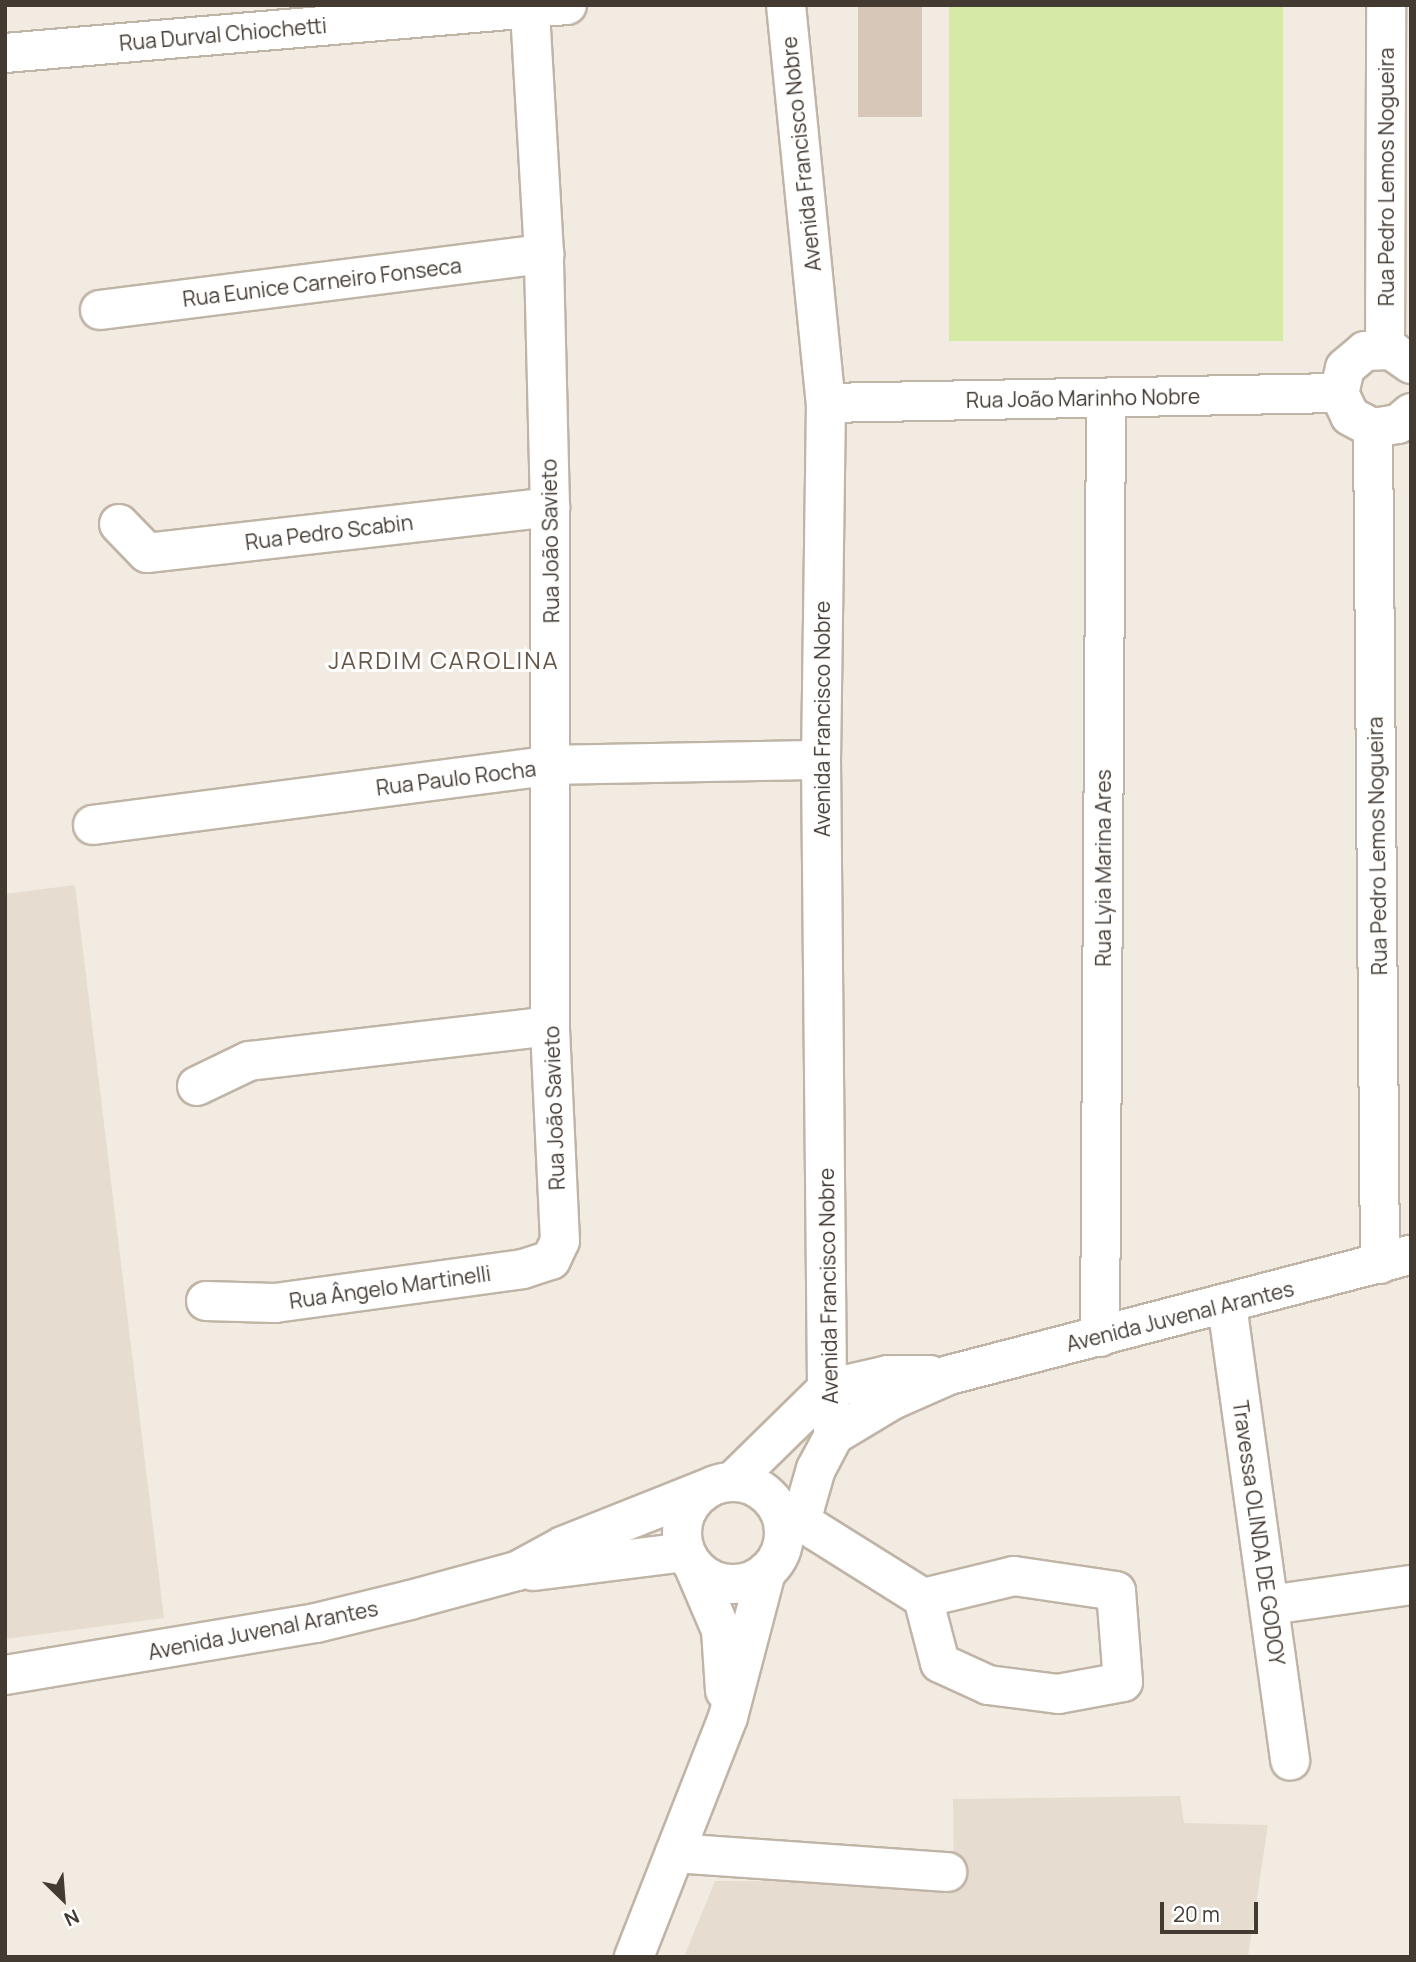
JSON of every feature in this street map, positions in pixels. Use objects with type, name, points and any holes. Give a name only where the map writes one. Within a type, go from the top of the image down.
[{"type":"street","name":"Avenida Francisco Nobre","points":[[786,5],[826,403],[821,760],[827,1389],[834,1435]]},
{"type":"street","name":"Rua Pedro Lemos Nogueira","points":[[1386,5],[1398,357]]},
{"type":"street","name":"Rua Durval Chiochetti","points":[[5,53],[215,19],[549,8]]},
{"type":"street","name":"Rua João Savieto","points":[[549,8],[544,254],[550,507],[550,1026],[560,1241]]},
{"type":"street","name":"Rua Eunice Carneiro Fonseca","points":[[100,310],[544,254]]},
{"type":"street","points":[[1398,357],[1365,351],[1354,358],[1340,380],[1339,393],[1350,416],[1373,428],[1398,424],[1411,413]]},
{"type":"street","name":"Rua João Marinho Nobre","points":[[826,403],[1339,393]]},
{"type":"street","name":"Rua Lyia Marina Ares","points":[[1100,1337],[1106,398]]},
{"type":"street","name":"Rua Pedro Lemos Nogueira","points":[[1373,428],[1395,1260]]},
{"type":"street","name":"Rua Pedro Scabin","points":[[119,524],[148,553],[550,507]]},
{"type":"street","name":"Rua Paulo Rocha","points":[[93,825],[552,765],[821,760]]},
{"type":"street","points":[[197,1086],[249,1061],[550,1026]]},
{"type":"street","name":"Rua Ângelo Martinelli","points":[[206,1301],[275,1303],[523,1269],[551,1260],[560,1241]]},
{"type":"street","name":"Avenida Juvenal Arantes","points":[[949,1375],[1395,1260]]},
{"type":"street","name":"Travessa OLINDA DE GODOY","points":[[1227,1305],[1290,1761]]},
{"type":"street","points":[[728,1717],[721,1630],[690,1559],[684,1518],[827,1389],[888,1375],[949,1375]]},
{"type":"street","points":[[634,1957],[728,1717],[766,1572],[780,1552],[834,1435],[892,1400],[949,1375]]},
{"type":"street","points":[[517,1571],[563,1546],[719,1486],[769,1495],[791,1524],[923,1598],[1014,1576],[1116,1591],[1123,1682],[1058,1693],[988,1685],[940,1663],[923,1598]]},
{"type":"street","points":[[517,1571],[690,1559]]},
{"type":"street","points":[[690,1559],[707,1577],[729,1584],[753,1580],[766,1572]]},
{"type":"street","name":"Avenida Juvenal Arantes","points":[[5,1675],[316,1623],[517,1571]]},
{"type":"street","points":[[1270,1605],[1411,1585]]},
{"type":"street","points":[[675,1853],[947,1872]]},
{"type":"shaded area","points":[[75,885],[164,1618],[5,1639],[5,894]]},
{"type":"shaded area","points":[[1180,1796],[1184,1823],[1268,1825],[1248,1957],[684,1957],[715,1881],[954,1882],[953,1799]]},
{"type":"green space","points":[[949,5],[1283,5],[1283,341],[949,341]]},
{"type":"building","points":[[858,5],[922,5],[922,117],[858,117]]},
{"type":"district","name":"JARDIM CAROLINA","points":[[444,660]]}]
